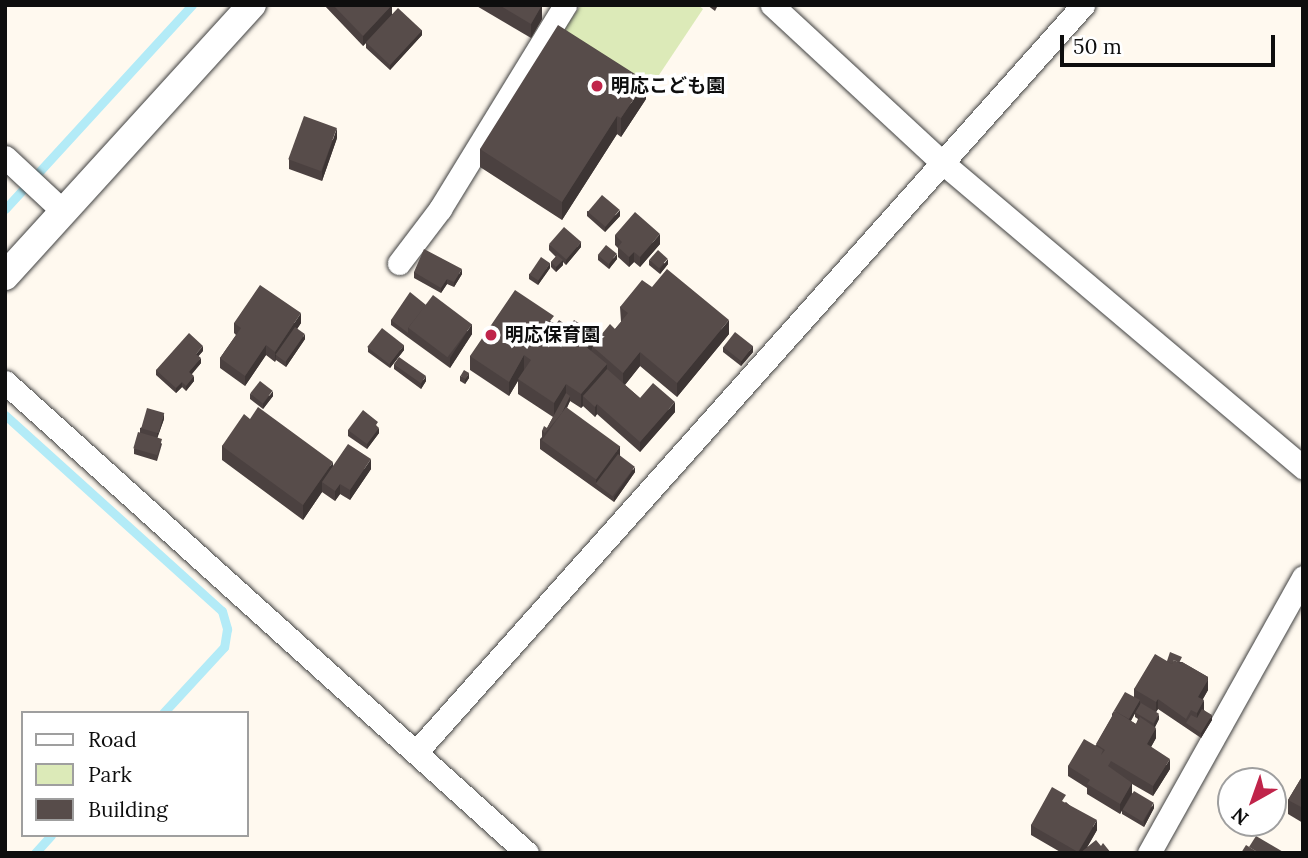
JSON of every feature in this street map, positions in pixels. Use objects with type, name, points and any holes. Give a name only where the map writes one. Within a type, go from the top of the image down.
[{"type":"street","points":[[5,276],[252,5]]},
{"type":"street","points":[[399,263],[447,199],[565,5]]},
{"type":"street","points":[[772,5],[944,164],[1303,467]]},
{"type":"street","points":[[417,751],[944,164],[1083,5]]},
{"type":"street","points":[[5,157],[64,212]]},
{"type":"street","points":[[5,382],[527,853]]},
{"type":"street","points":[[1149,853],[1303,577]]},
{"type":"green space","points":[[581,5],[698,5],[703,9],[651,87],[564,30]]},
{"type":"building","points":[[333,5],[392,5],[363,36]]},
{"type":"building","points":[[499,5],[542,5],[531,24]]},
{"type":"building","points":[[398,8],[422,31],[390,65],[366,42]]},
{"type":"building","points":[[558,25],[646,81],[621,118],[617,116],[562,202],[480,149]]},
{"type":"building","points":[[304,116],[337,128],[321,171],[288,159]]},
{"type":"building","points":[[602,195],[620,210],[605,227],[588,212]]},
{"type":"building","points":[[635,212],[660,234],[640,257],[634,252],[629,257],[618,247],[622,242],[615,235]]},
{"type":"building","points":[[564,227],[581,242],[566,259],[549,244]]},
{"type":"building","points":[[606,245],[617,254],[609,264],[598,255]]},
{"type":"building","points":[[424,249],[462,269],[454,282],[447,279],[441,288],[414,272]]},
{"type":"building","points":[[658,250],[668,259],[659,268],[649,260]]},
{"type":"building","points":[[557,255],[563,260],[556,267],[551,262]]},
{"type":"building","points":[[541,257],[550,263],[538,281],[529,274]]},
{"type":"building","points":[[667,269],[729,320],[677,383],[640,352],[623,373],[592,346],[610,324],[615,329],[628,313],[620,307],[642,280],[652,287]]},
{"type":"building","points":[[260,285],[301,313],[275,352],[266,345],[245,376],[220,358],[241,328],[234,323]]},
{"type":"building","points":[[515,290],[554,316],[550,321],[556,324],[559,320],[569,327],[574,320],[593,332],[584,345],[607,364],[581,394],[566,384],[554,403],[518,379],[531,360],[524,355],[509,382],[470,356]]},
{"type":"building","points":[[410,292],[426,305],[408,328],[408,333],[391,320]]},
{"type":"building","points":[[433,295],[472,324],[447,357],[408,328]]},
{"type":"building","points":[[295,327],[305,334],[285,362],[275,355]]},
{"type":"building","points":[[382,328],[404,345],[389,364],[367,347]]},
{"type":"building","points":[[735,332],[753,346],[741,361],[723,347]]},
{"type":"building","points":[[189,333],[203,346],[196,354],[201,358],[189,372],[194,376],[186,386],[182,382],[176,388],[156,370]]},
{"type":"building","points":[[399,357],[426,376],[421,383],[394,364]]},
{"type":"building","points":[[607,369],[640,398],[653,383],[675,402],[640,442],[597,404],[595,407],[583,396]]},
{"type":"building","points":[[464,370],[469,373],[466,379],[460,376]]},
{"type":"building","points":[[260,381],[273,391],[263,403],[250,394]]},
{"type":"building","points":[[566,393],[570,396],[562,413],[545,433],[542,431],[544,426],[547,428]]},
{"type":"building","points":[[258,407],[333,462],[303,505],[222,446],[244,414],[250,419]]},
{"type":"building","points":[[566,407],[620,446],[596,480],[542,440]]},
{"type":"building","points":[[147,408],[164,413],[159,433],[141,428]]},
{"type":"building","points":[[363,410],[378,422],[376,425],[379,428],[367,444],[348,430]]},
{"type":"building","points":[[138,432],[162,439],[157,455],[133,448]]},
{"type":"building","points":[[348,444],[371,459],[350,490],[340,484],[335,491],[322,482]]},
{"type":"building","points":[[618,454],[635,467],[613,496],[596,484]]},
{"type":"building","points":[[1170,652],[1182,657],[1179,663],[1174,660],[1172,664],[1167,661]]},
{"type":"building","points":[[1155,654],[1172,664],[1174,660],[1208,680],[1198,697],[1204,700],[1197,713],[1191,710],[1186,719],[1158,699],[1156,702],[1134,689]]},
{"type":"building","points":[[1182,662],[1208,677],[1207,680],[1180,664]]},
{"type":"building","points":[[1125,692],[1140,700],[1129,719],[1115,711],[1112,714]]},
{"type":"building","points":[[1141,703],[1159,714],[1153,723],[1135,712]]},
{"type":"building","points":[[1202,709],[1212,715],[1201,733],[1186,723],[1191,715],[1197,718]]},
{"type":"building","points":[[1115,711],[1136,724],[1140,717],[1156,728],[1147,744],[1170,759],[1153,786],[1111,761],[1108,766],[1132,783],[1120,804],[1087,784],[1090,780],[1068,766],[1084,739],[1103,750],[1101,755],[1105,750],[1096,744]]},
{"type":"building","points":[[1303,775],[1303,808],[1288,800]]},
{"type":"building","points":[[1052,787],[1066,795],[1062,801],[1097,820],[1078,852],[1031,825]]},
{"type":"building","points":[[1134,791],[1154,803],[1142,822],[1123,810]]},
{"type":"building","points":[[1258,837],[1285,853],[1259,853],[1249,847]]},
{"type":"building","points":[[1096,840],[1101,846],[1103,843],[1111,853],[1080,853]]},
{"type":"building","points":[[1246,845],[1259,853],[1241,853]]},
{"type":"waterway","points":[[5,209],[192,5]]},
{"type":"waterway","points":[[5,415],[222,611],[227,629],[224,647],[165,711]]},
{"type":"waterway","points":[[35,853],[49,837]]},
{"type":"place","name":"明応こども園","points":[[597,86]]},
{"type":"place","name":"明応保育園","points":[[491,335]]}]
